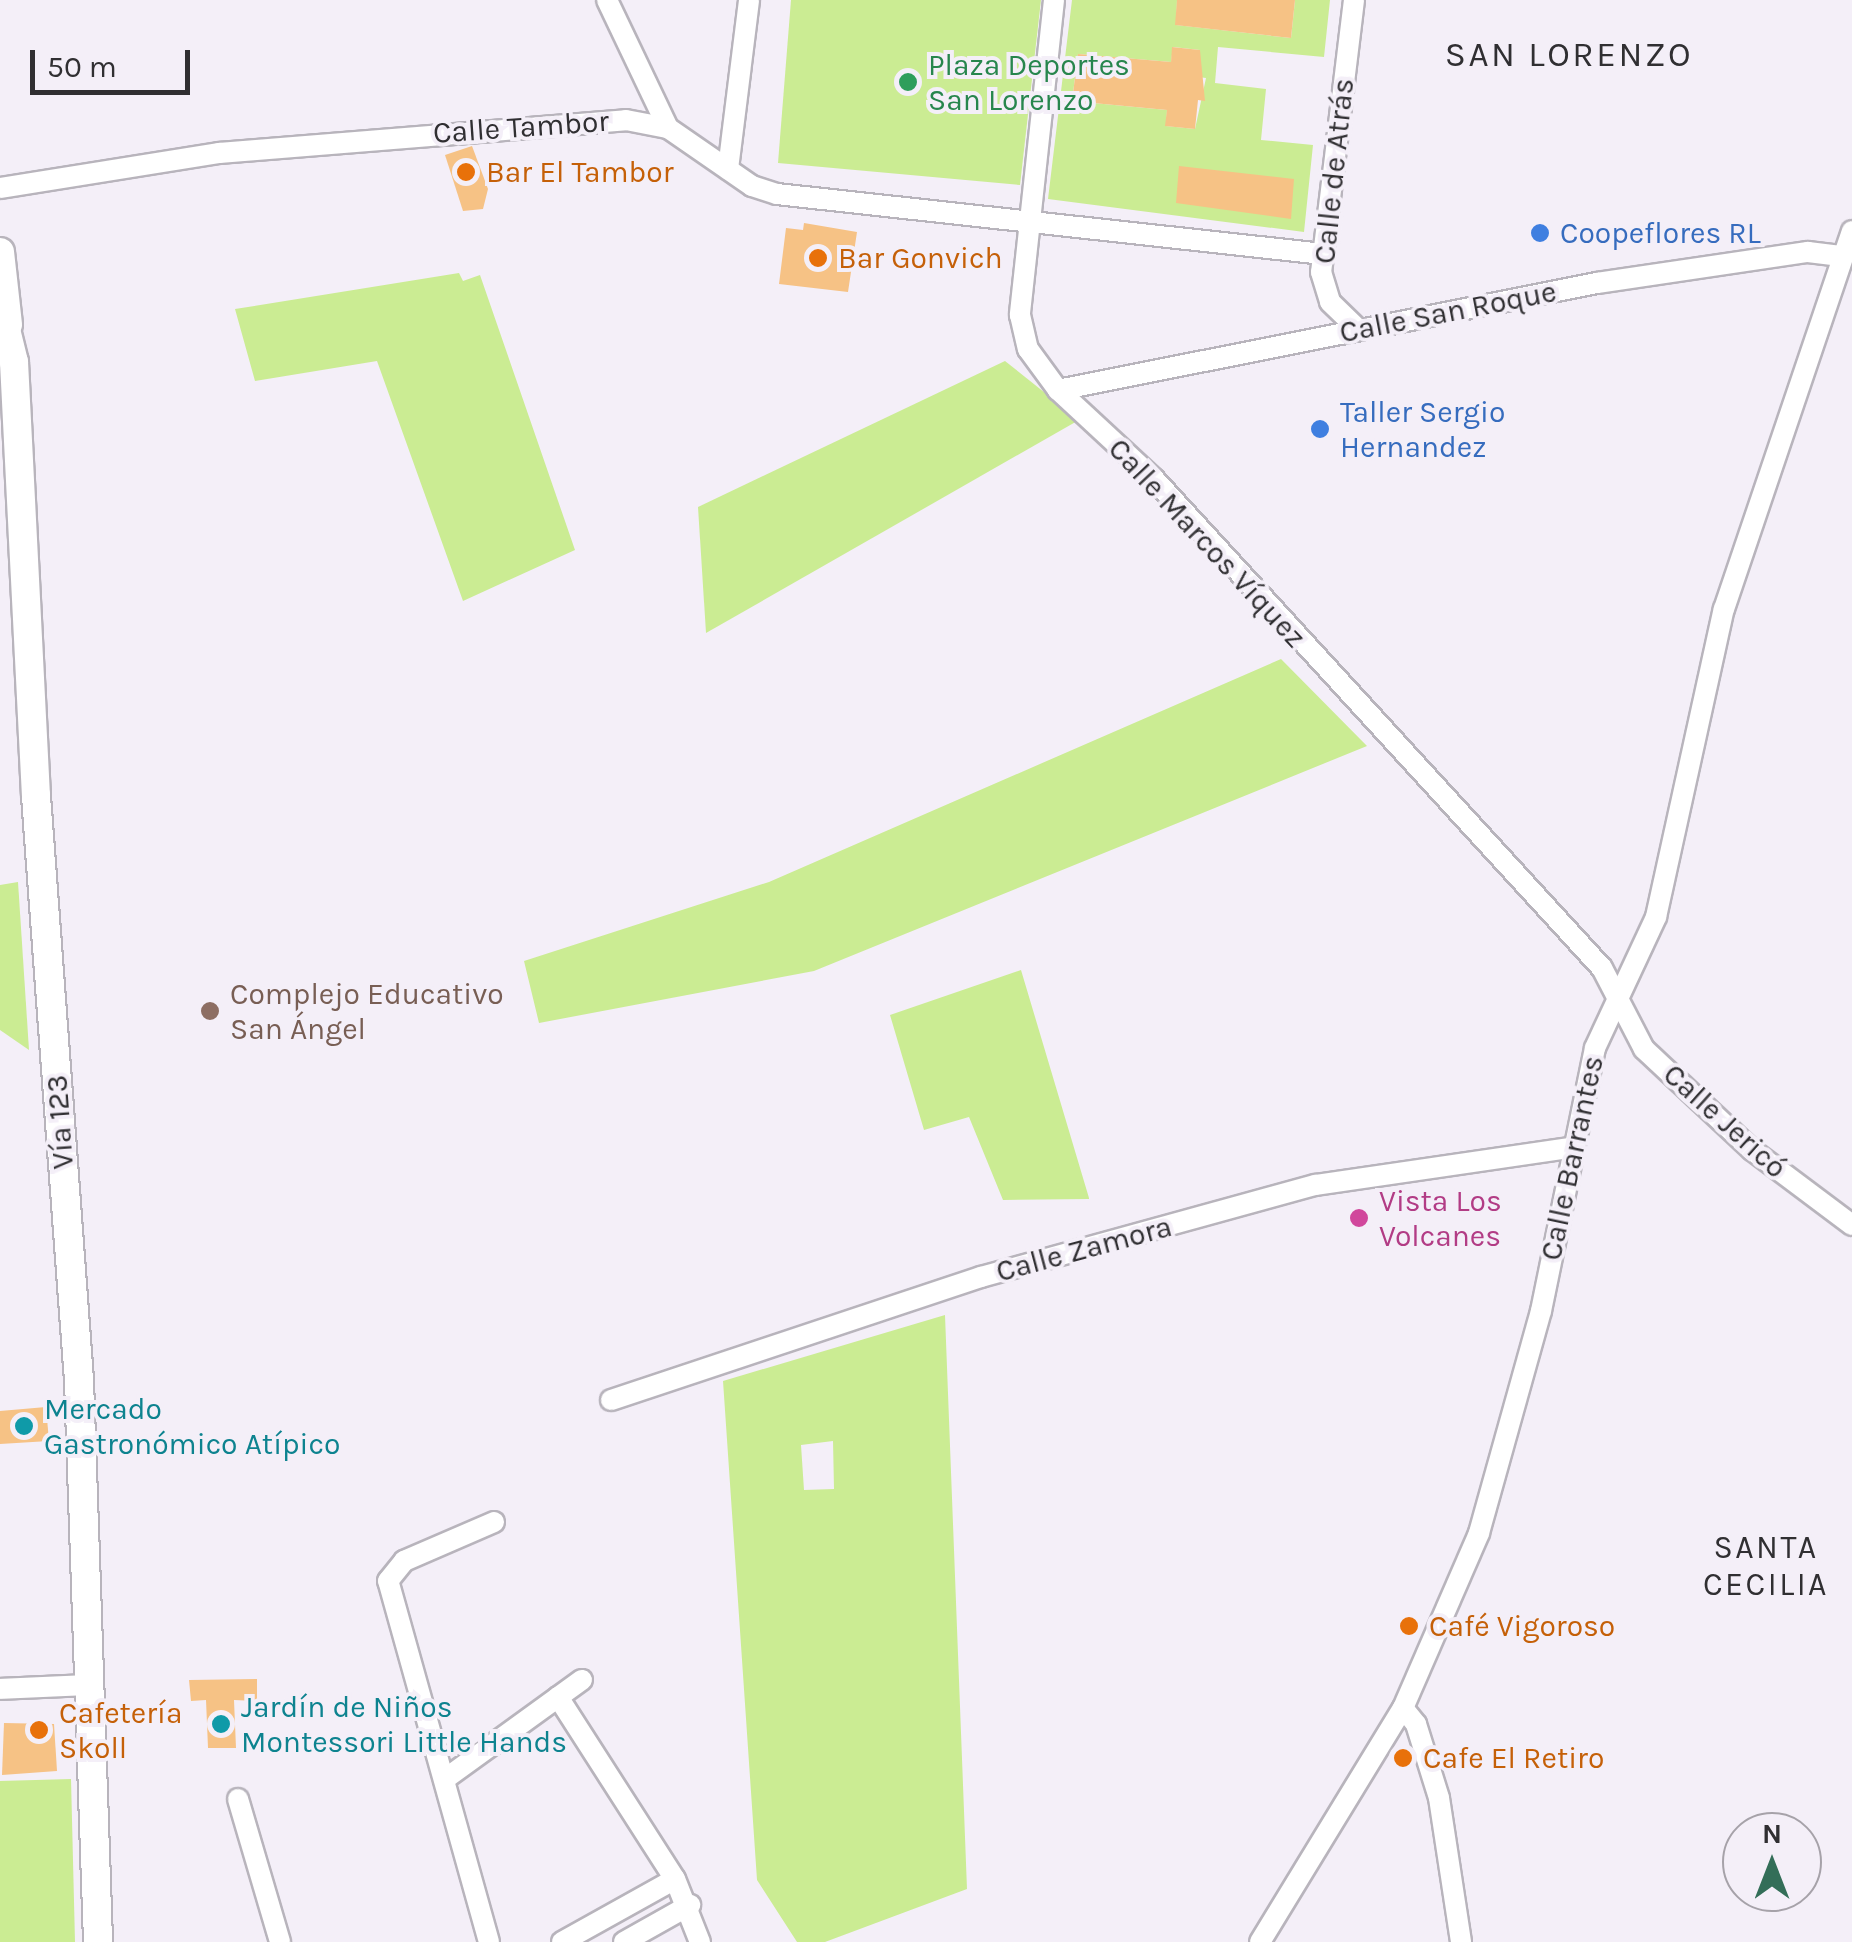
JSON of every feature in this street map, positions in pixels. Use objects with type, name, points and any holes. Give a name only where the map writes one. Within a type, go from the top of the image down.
[{"type":"main road","name":"Vía 123","points":[[0,252],[79,1380],[98,1942]]},
{"type":"street","points":[[607,0],[668,128]]},
{"type":"street","points":[[728,169],[749,0]]},
{"type":"street","name":"Calle Marcos Víquez","points":[[1054,0],[1022,331],[1058,390],[1154,479],[1602,968],[1621,998]]},
{"type":"street","name":"Calle de Atrás","points":[[1354,0],[1322,254],[1330,302],[1358,329]]},
{"type":"street","name":"Calle Tambor","points":[[0,188],[218,153],[562,121],[626,120],[668,128],[728,169],[776,194],[1322,254]]},
{"type":"street","name":"Calle Barrantes","points":[[1260,1942],[1403,1708],[1479,1533],[1507,1449],[1595,1048],[1656,917],[1724,610],[1852,231]]},
{"type":"street","name":"Calle San Roque","points":[[1058,390],[1596,283],[1808,252],[1841,256]]},
{"type":"street","name":"Calle Jericó","points":[[1621,998],[1630,1030],[1644,1048],[1752,1150],[1852,1224]]},
{"type":"street","name":"Calle Zamora","points":[[611,1400],[981,1277],[1316,1186],[1570,1148]]},
{"type":"street","points":[[489,1942],[388,1581],[404,1561],[494,1522]]},
{"type":"street","points":[[445,1779],[582,1680]]},
{"type":"street","points":[[0,1688],[89,1685]]},
{"type":"street","points":[[558,1697],[675,1879],[690,1905],[700,1942]]},
{"type":"street","points":[[1403,1708],[1416,1724],[1439,1798],[1461,1942]]},
{"type":"street","points":[[238,1799],[280,1942]]},
{"type":"street","points":[[562,1942],[675,1879]]},
{"type":"street","points":[[624,1942],[690,1905]]},
{"type":"green space","name":"Plaza Deportes San Lorenzo","points":[[791,0],[1041,0],[1020,185],[778,163]]},
{"type":"green space","points":[[1072,0],[1177,0],[1176,25],[1291,38],[1295,0],[1330,0],[1324,57],[1218,47],[1215,83],[1266,89],[1261,140],[1313,145],[1304,232],[1048,199]],"holes":[[[1173,47],[1200,50],[1198,77],[1206,78],[1195,129],[1166,126],[1167,110],[1072,101],[1078,54],[1171,62]]]},
{"type":"green space","points":[[459,273],[463,281],[480,275],[575,550],[463,601],[377,361],[255,381],[235,309]]},
{"type":"green space","points":[[1005,361],[1079,420],[706,633],[698,507]]},
{"type":"green space","points":[[1281,659],[1367,746],[814,971],[539,1023],[524,961],[769,882]]},
{"type":"green space","points":[[18,882],[29,1050],[0,1030],[0,885]]},
{"type":"green space","points":[[1021,970],[1089,1199],[1003,1200],[969,1117],[924,1130],[890,1015]]},
{"type":"green space","points":[[945,1315],[967,1889],[825,1942],[797,1942],[757,1880],[723,1381]],"holes":[[[833,1441],[834,1489],[804,1490],[801,1445]]]},
{"type":"green space","points":[[71,1779],[75,1942],[0,1942],[0,1781]]},
{"type":"building","points":[[1177,0],[1295,0],[1291,38],[1175,25]]},
{"type":"building","points":[[1172,47],[1200,50],[1205,101],[1198,100],[1195,129],[1165,126],[1167,110],[1072,101],[1078,54],[1171,62]]},
{"type":"building","name":"Bar El Tambor","points":[[472,146],[488,189],[483,209],[463,211],[445,155]]},
{"type":"building","points":[[1179,166],[1294,179],[1291,219],[1176,203]]},
{"type":"building","name":"Bar Gonvich","points":[[804,223],[857,232],[848,292],[779,284],[786,228],[803,230]]},
{"type":"building","name":"Mercado Gastronómico Atípico","points":[[46,1407],[49,1441],[0,1444],[0,1411]]},
{"type":"building","name":"Jardín de Niños Montessori Little Hands","points":[[257,1679],[257,1701],[234,1700],[236,1748],[208,1748],[206,1700],[191,1701],[189,1680]]},
{"type":"building","points":[[4,1723],[54,1724],[57,1771],[2,1775]]},
{"type":"place","name":"Plaza Deportes San Lorenzo","points":[[908,82]]},
{"type":"place","name":"Bar El Tambor","points":[[466,172]]},
{"type":"place","name":"Coopeflores RL","points":[[1540,233]]},
{"type":"place","name":"Bar Gonvich","points":[[818,258]]},
{"type":"place","name":"Taller Sergio Hernandez","points":[[1320,429]]},
{"type":"place","name":"Complejo Educativo San Ángel","points":[[210,1011]]},
{"type":"place","name":"Vista Los Volcanes","points":[[1359,1218]]},
{"type":"place","name":"Mercado Gastronómico Atípico","points":[[24,1426]]},
{"type":"place","name":"Café Vigoroso","points":[[1409,1626]]},
{"type":"place","name":"Jardín de Niños Montessori Little Hands","points":[[221,1724]]},
{"type":"place","name":"Cafetería Skoll","points":[[39,1730]]},
{"type":"place","name":"Cafe El Retiro","points":[[1403,1758]]},
{"type":"district","name":"SAN LORENZO","points":[[1569,55]]},
{"type":"district","name":"SANTA CECILIA","points":[[1766,1568]]}]
